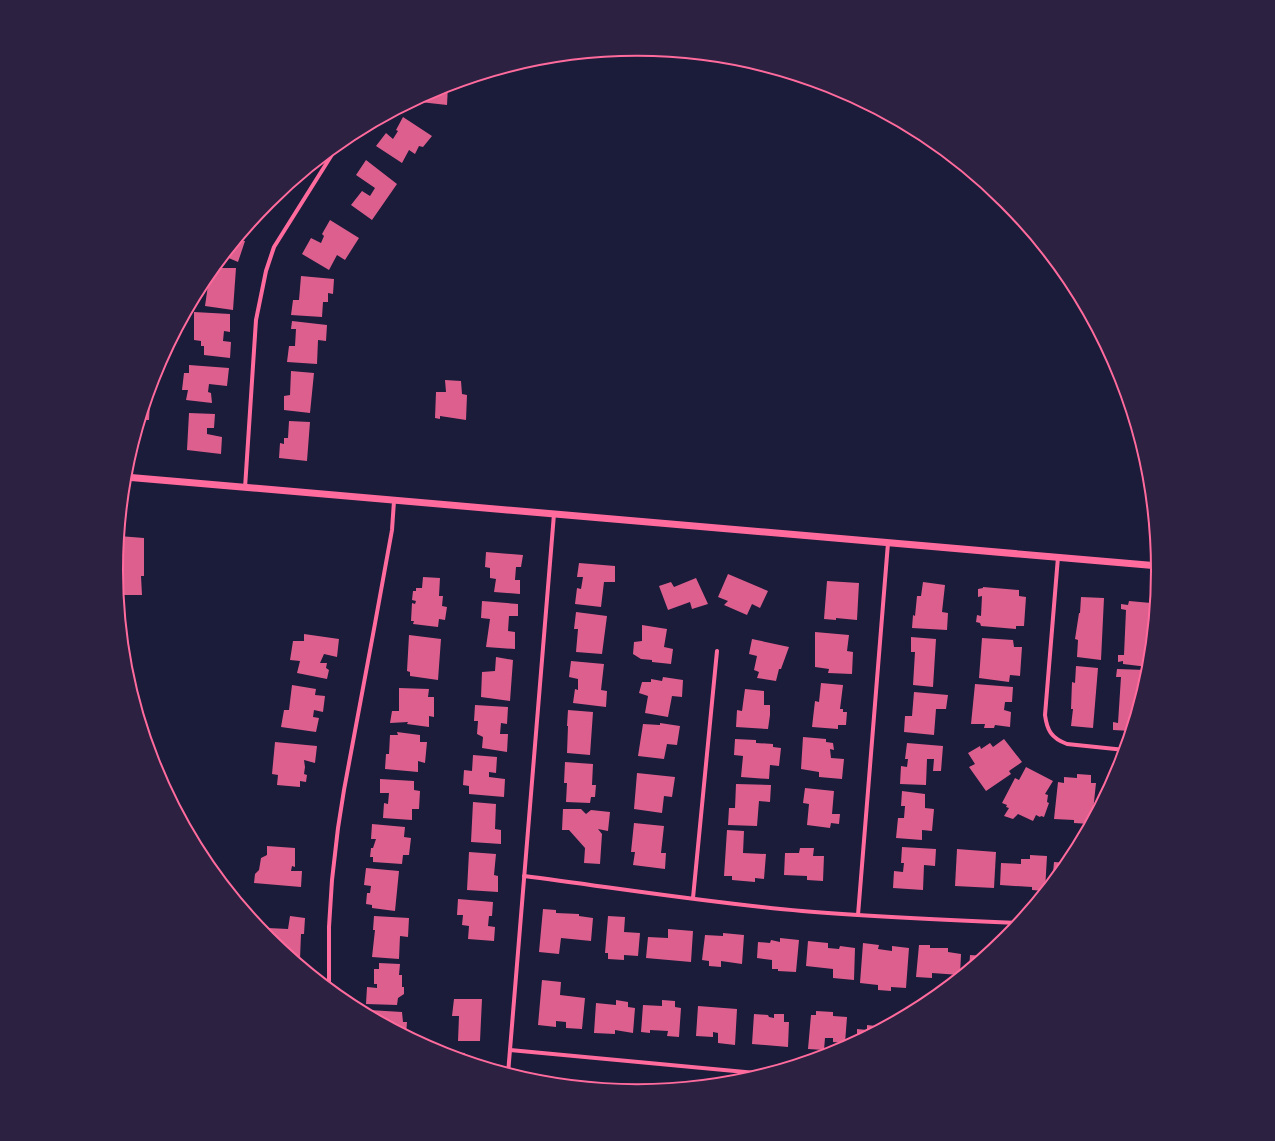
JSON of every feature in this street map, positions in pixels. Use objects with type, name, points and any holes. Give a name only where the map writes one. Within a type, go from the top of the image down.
[{"type":"street","points":[[245,488],[256,320],[266,271],[274,247],[329,159]]},
{"type":"street","points":[[132,478],[1152,565]]},
{"type":"street","points":[[329,982],[329,927],[338,828],[390,537],[394,501]]},
{"type":"street","points":[[508,1068],[554,514]]},
{"type":"street","points":[[858,915],[888,543]]},
{"type":"street","points":[[1058,557],[1045,714],[1049,730],[1058,741],[1067,744],[1120,749]]},
{"type":"street","points":[[693,898],[717,651]]},
{"type":"street","points":[[524,876],[800,910],[903,918],[1012,923]]},
{"type":"street","points":[[510,1050],[749,1072]]},
{"type":"building","points":[[448,92],[447,105],[424,102]]},
{"type":"building","points":[[403,117],[432,136],[423,147],[419,146],[415,154],[409,150],[402,163],[376,146],[386,133],[393,139],[398,131],[396,130]]},
{"type":"building","points":[[366,160],[397,184],[372,220],[351,205],[362,191],[370,196],[375,188],[356,175]]},
{"type":"building","points":[[330,220],[359,238],[345,260],[337,255],[329,270],[302,254],[311,238],[321,243],[324,236],[322,234]]},
{"type":"building","points":[[243,241],[245,241],[238,262],[228,258]]},
{"type":"building","points":[[222,268],[236,268],[233,310],[205,306],[207,289]]},
{"type":"building","points":[[301,276],[334,279],[333,294],[328,293],[328,302],[323,302],[322,317],[291,315],[293,300],[299,300]]},
{"type":"building","points":[[194,312],[230,314],[230,332],[224,331],[223,341],[231,342],[230,358],[204,355],[204,346],[201,346],[201,341],[194,340]]},
{"type":"building","points":[[292,321],[327,325],[326,341],[318,340],[317,364],[287,362],[289,346],[295,346],[296,329],[291,329]]},
{"type":"building","points":[[189,365],[229,368],[227,386],[209,384],[208,392],[211,393],[212,403],[186,400],[188,390],[182,390],[184,373],[189,373]]},
{"type":"building","points":[[291,371],[314,373],[310,413],[284,410],[284,396],[290,395]]},
{"type":"building","points":[[445,380],[461,381],[462,394],[467,395],[466,420],[440,416],[440,419],[435,418],[436,392],[446,392]]},
{"type":"building","points":[[150,406],[149,420],[146,420]]},
{"type":"building","points":[[189,413],[215,414],[214,428],[207,428],[207,434],[222,437],[221,454],[187,450]]},
{"type":"building","points":[[289,421],[310,422],[307,461],[279,458],[280,443],[284,444],[284,438],[288,438]]},
{"type":"building","points":[[124,536],[144,538],[144,576],[141,576],[142,595],[124,595]]},
{"type":"building","points":[[486,552],[523,555],[521,567],[516,567],[515,580],[520,580],[520,594],[494,592],[496,579],[490,578],[490,568],[485,567]]},
{"type":"building","points":[[579,563],[615,566],[615,582],[604,582],[601,607],[575,604],[577,588],[581,589],[583,577],[577,577]]},
{"type":"building","points":[[728,574],[768,591],[760,608],[752,604],[747,615],[724,605],[728,601],[718,597]]},
{"type":"building","points":[[423,577],[440,578],[439,596],[443,596],[442,606],[447,607],[445,620],[439,619],[438,627],[413,624],[414,621],[411,621],[412,603],[415,604],[416,601],[412,600],[413,591],[416,591],[416,588],[422,588]]},
{"type":"building","points":[[696,578],[708,604],[692,609],[690,602],[668,610],[659,586],[671,582],[674,587]]},
{"type":"building","points":[[827,581],[859,583],[857,620],[836,618],[836,620],[824,619]]},
{"type":"building","points":[[923,582],[945,585],[942,612],[948,613],[947,630],[912,628],[917,596],[921,596]]},
{"type":"building","points":[[983,587],[1019,590],[1019,596],[1026,597],[1024,626],[1016,626],[1016,629],[981,626],[980,623],[976,622],[977,615],[981,616],[982,596],[978,597],[978,589]]},
{"type":"building","points":[[1081,597],[1104,598],[1101,660],[1077,657],[1078,640],[1075,639],[1080,613]]},
{"type":"building","points":[[482,601],[518,604],[518,616],[509,616],[508,631],[515,632],[515,649],[486,647],[490,619],[481,618]]},
{"type":"building","points":[[1129,601],[1151,603],[1148,638],[1143,666],[1123,664],[1123,661],[1118,662],[1118,655],[1124,655],[1126,610],[1121,609],[1121,604],[1128,605]]},
{"type":"building","points":[[576,612],[607,616],[602,654],[576,652],[578,629],[574,629]]},
{"type":"building","points":[[642,625],[667,629],[664,647],[673,649],[671,664],[652,662],[652,660],[641,659],[633,654],[634,642],[642,641]]},
{"type":"building","points":[[815,632],[849,635],[847,651],[853,652],[852,674],[828,673],[829,669],[815,667]]},
{"type":"building","points":[[304,634],[339,639],[337,657],[324,654],[320,663],[327,663],[326,668],[329,670],[327,679],[297,673],[300,661],[290,660],[293,641],[304,641]]},
{"type":"building","points":[[409,635],[441,639],[438,680],[410,676],[410,672],[407,671]]},
{"type":"building","points":[[911,637],[936,639],[933,687],[913,685],[915,652],[911,652]]},
{"type":"building","points":[[982,638],[1013,640],[1014,647],[1022,647],[1020,676],[1010,675],[1009,682],[979,678]]},
{"type":"building","points":[[752,639],[789,647],[781,669],[779,669],[776,681],[757,678],[759,672],[754,670],[757,656],[749,654]]},
{"type":"building","points":[[496,657],[513,660],[510,701],[481,697],[482,672],[495,671]]},
{"type":"building","points":[[571,661],[604,664],[601,690],[607,691],[606,707],[573,703],[575,689],[578,690],[578,679],[569,677]]},
{"type":"building","points":[[1076,666],[1098,668],[1093,728],[1071,726],[1073,709],[1071,709],[1072,682],[1075,683]]},
{"type":"building","points":[[1117,669],[1142,670],[1126,731],[1113,730],[1113,722],[1118,723],[1121,677],[1116,677]]},
{"type":"building","points":[[663,677],[683,680],[682,697],[672,696],[668,717],[645,713],[648,696],[639,693],[642,682],[651,682],[651,679],[662,681]]},
{"type":"building","points":[[821,683],[843,685],[840,709],[843,709],[843,712],[847,712],[846,725],[838,725],[838,729],[812,727],[815,701],[819,702]]},
{"type":"building","points":[[975,684],[1013,687],[1012,702],[1005,702],[1004,710],[1011,712],[1010,727],[995,725],[994,728],[984,728],[985,724],[971,724]]},
{"type":"building","points":[[292,685],[316,689],[315,695],[325,696],[323,712],[314,710],[313,717],[319,718],[316,732],[281,727],[284,710],[289,710]]},
{"type":"building","points":[[399,688],[429,689],[428,697],[434,697],[434,717],[429,716],[429,727],[407,724],[408,722],[390,723],[392,711],[399,711]]},
{"type":"building","points":[[745,689],[764,691],[764,705],[770,705],[768,729],[736,727],[737,710],[742,711]]},
{"type":"building","points":[[914,692],[948,695],[946,709],[936,709],[934,735],[904,732],[905,716],[912,716]]},
{"type":"building","points":[[475,705],[508,707],[507,724],[501,723],[500,734],[508,734],[507,752],[482,748],[483,737],[477,734],[478,721],[474,721]]},
{"type":"building","points":[[568,710],[593,712],[590,755],[567,753]]},
{"type":"building","points":[[660,723],[680,726],[677,745],[667,744],[664,759],[638,756],[643,724],[660,725]]},
{"type":"building","points":[[397,732],[420,735],[420,742],[427,742],[425,763],[418,761],[418,772],[385,769],[386,754],[389,754],[390,735],[398,735]]},
{"type":"building","points":[[803,737],[826,739],[826,742],[833,743],[834,750],[830,749],[831,758],[844,759],[842,779],[819,777],[819,772],[801,769]]},
{"type":"building","points":[[735,739],[756,740],[756,743],[773,744],[773,747],[781,748],[779,766],[770,765],[769,779],[741,777],[743,756],[734,755]]},
{"type":"building","points":[[1004,739],[1022,762],[1009,771],[1011,774],[986,791],[969,767],[975,764],[968,753],[980,746],[981,749],[990,743],[993,747]]},
{"type":"building","points":[[275,742],[317,746],[315,763],[304,760],[304,774],[307,775],[306,782],[300,781],[300,787],[277,785],[278,775],[272,774]]},
{"type":"building","points":[[907,743],[943,746],[941,771],[933,771],[934,759],[927,759],[926,785],[900,784],[901,766],[907,767],[908,759],[905,759]]},
{"type":"building","points":[[473,755],[497,757],[496,773],[489,772],[489,777],[505,779],[504,797],[469,794],[469,786],[463,785],[464,770],[472,771]]},
{"type":"building","points":[[565,762],[593,764],[592,785],[596,785],[595,797],[591,797],[590,803],[566,802],[567,783],[564,783]]},
{"type":"building","points":[[1026,767],[1053,781],[1045,794],[1048,795],[1047,802],[1049,803],[1044,817],[1036,815],[1033,821],[1018,814],[1013,819],[1004,816],[1009,808],[1006,807],[1007,805],[1002,803],[1015,778],[1019,780]]},
{"type":"building","points":[[637,773],[675,777],[672,797],[664,796],[662,813],[634,809]]},
{"type":"building","points":[[1077,774],[1091,775],[1091,783],[1096,783],[1093,809],[1085,824],[1074,823],[1074,820],[1054,819],[1058,782],[1064,783],[1064,777],[1077,778]]},
{"type":"building","points":[[380,779],[414,781],[414,790],[420,791],[419,809],[412,809],[412,820],[383,818],[384,803],[388,804],[389,793],[380,793]]},
{"type":"building","points":[[736,784],[771,785],[770,802],[759,801],[757,826],[728,825],[729,808],[735,808]]},
{"type":"building","points":[[805,788],[834,791],[832,814],[840,814],[839,824],[831,823],[830,828],[807,825],[809,804],[803,803]]},
{"type":"building","points":[[902,791],[925,794],[925,808],[934,809],[932,831],[922,830],[922,840],[896,838],[898,818],[904,818],[905,806],[901,806]]},
{"type":"building","points":[[473,802],[496,804],[495,829],[501,830],[501,844],[471,842]]},
{"type":"building","points":[[563,809],[581,809],[586,814],[591,810],[610,812],[608,831],[598,829],[602,834],[600,864],[584,863],[585,848],[569,830],[562,830]]},
{"type":"building","points":[[634,823],[664,826],[661,853],[666,853],[665,869],[633,865],[635,852],[631,852]]},
{"type":"building","points":[[372,824],[405,827],[404,837],[411,838],[409,855],[403,855],[402,864],[373,862],[373,857],[370,857],[371,848],[373,848],[376,839],[371,839]]},
{"type":"building","points":[[727,830],[744,831],[743,853],[766,854],[764,879],[755,878],[755,882],[732,880],[732,876],[724,876]]},
{"type":"building","points":[[267,846],[295,848],[295,867],[292,866],[291,871],[302,871],[301,887],[254,883],[255,874],[259,870],[261,858],[267,855]]},
{"type":"building","points":[[902,847],[936,849],[935,866],[924,865],[923,890],[893,888],[894,871],[903,872],[904,863],[901,863]]},
{"type":"building","points":[[800,848],[814,848],[813,856],[824,856],[823,881],[807,880],[807,876],[784,875],[785,853],[799,853]]},
{"type":"building","points":[[957,849],[996,852],[994,888],[955,886]]},
{"type":"building","points":[[469,852],[496,854],[494,875],[498,876],[498,892],[467,890]]},
{"type":"building","points":[[1030,855],[1047,856],[1045,885],[1040,891],[1032,890],[1032,887],[1000,885],[1001,863],[1021,864],[1021,859],[1030,859]]},
{"type":"building","points":[[1054,862],[1061,863],[1053,874]]},
{"type":"building","points":[[366,868],[399,871],[395,911],[372,908],[372,905],[366,904],[367,893],[370,893],[371,886],[364,885]]},
{"type":"building","points":[[458,899],[493,902],[492,916],[489,916],[488,926],[495,927],[494,941],[468,939],[469,926],[462,925],[463,915],[457,915]]},
{"type":"building","points":[[543,909],[556,910],[556,913],[579,914],[579,916],[593,918],[591,941],[561,938],[559,954],[539,952]]},
{"type":"building","points":[[290,916],[305,918],[304,934],[301,934],[300,959],[268,928],[288,929]]},
{"type":"building","points":[[374,916],[409,918],[408,937],[400,936],[399,959],[372,957],[375,930],[373,930]]},
{"type":"building","points":[[608,916],[625,917],[624,932],[640,933],[638,956],[624,955],[624,960],[608,959],[608,953],[605,953]]},
{"type":"building","points":[[668,929],[693,931],[691,962],[646,958],[648,937],[668,938]]},
{"type":"building","points":[[723,933],[744,935],[742,964],[721,961],[721,967],[709,966],[709,961],[702,960],[705,935],[723,936]]},
{"type":"building","points":[[780,938],[799,940],[796,972],[778,971],[778,969],[772,969],[772,960],[757,958],[758,942],[770,943],[771,940],[780,942]]},
{"type":"building","points":[[808,941],[828,943],[828,948],[839,949],[840,946],[855,948],[854,980],[833,978],[833,969],[806,966]]},
{"type":"building","points":[[863,943],[879,945],[878,949],[892,951],[892,946],[909,948],[906,988],[891,987],[891,991],[878,990],[878,985],[860,983]]},
{"type":"building","points":[[919,945],[930,945],[930,948],[948,948],[948,952],[961,954],[960,971],[956,975],[932,973],[932,978],[916,977]]},
{"type":"building","points":[[970,955],[978,956],[977,957],[969,963]]},
{"type":"building","points":[[379,963],[400,964],[399,975],[402,975],[402,987],[404,987],[404,994],[398,998],[397,1005],[366,1004],[367,987],[377,988],[377,984],[374,984],[374,969],[379,969]]},
{"type":"building","points":[[542,980],[561,982],[560,995],[585,998],[582,1029],[566,1028],[566,1022],[556,1021],[556,1027],[538,1025]]},
{"type":"building","points":[[454,999],[482,999],[480,1041],[458,1041],[459,1016],[452,1016]]},
{"type":"building","points":[[616,1000],[628,1002],[628,1007],[635,1008],[633,1033],[615,1030],[615,1034],[594,1033],[596,1003],[616,1005]]},
{"type":"building","points":[[662,1000],[675,1001],[675,1007],[681,1008],[679,1037],[667,1036],[668,1031],[650,1030],[650,1033],[641,1032],[643,1005],[662,1006]]},
{"type":"building","points":[[698,1006],[737,1009],[735,1045],[718,1043],[718,1033],[713,1032],[713,1037],[696,1036]]},
{"type":"building","points":[[371,1010],[402,1012],[403,1022],[407,1022],[406,1030]]},
{"type":"building","points":[[816,1011],[833,1012],[833,1016],[847,1017],[845,1041],[841,1043],[833,1042],[833,1038],[825,1038],[824,1050],[808,1049],[811,1015],[816,1015]]},
{"type":"building","points":[[754,1014],[768,1015],[769,1017],[774,1018],[774,1014],[784,1014],[784,1022],[789,1022],[788,1047],[752,1044]]},
{"type":"building","points":[[867,1025],[876,1026],[857,1036],[857,1029],[867,1030]]}]
